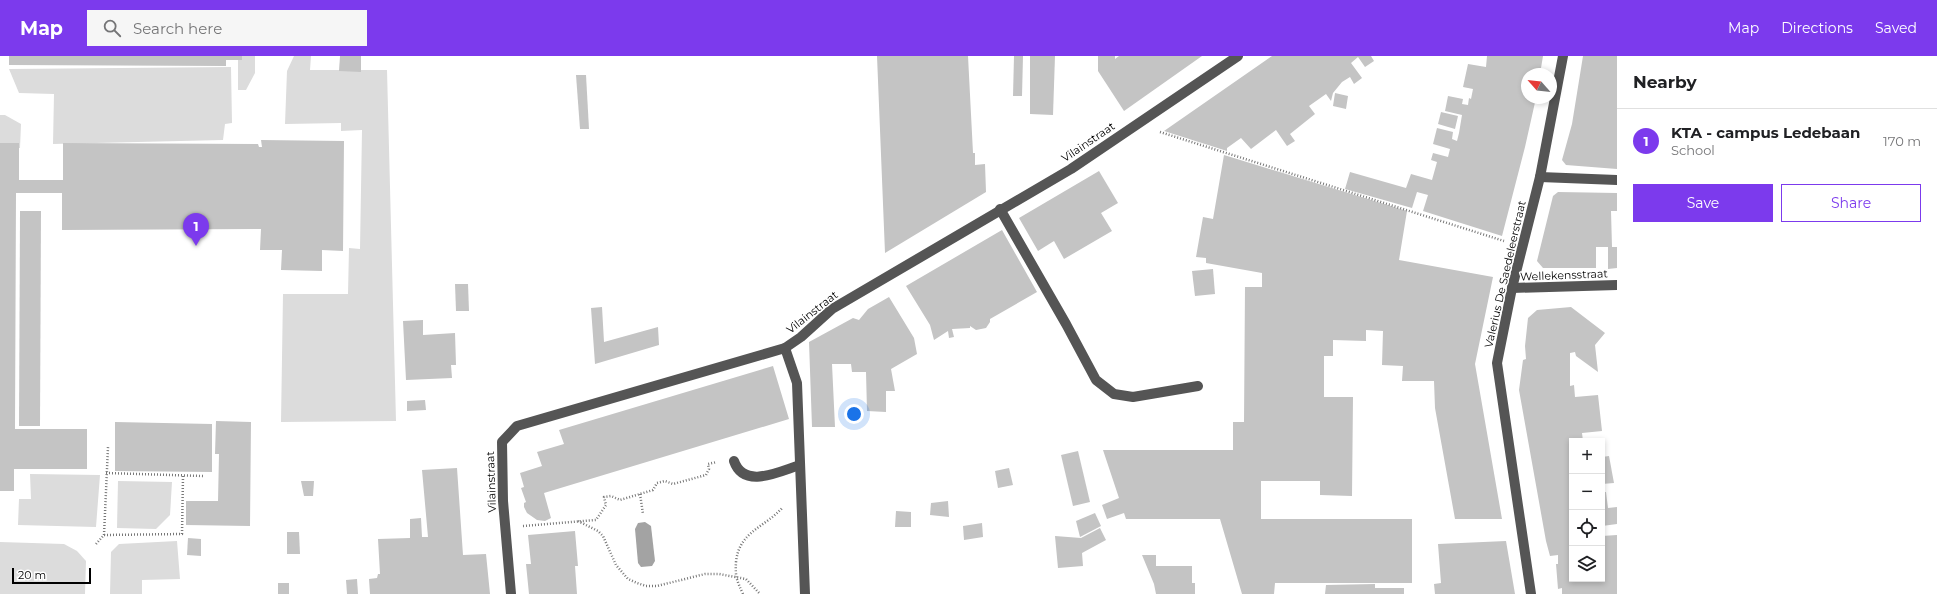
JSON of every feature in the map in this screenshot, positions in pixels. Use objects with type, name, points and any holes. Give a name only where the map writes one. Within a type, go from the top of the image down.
[{"type":"street","name":"Vilainstraat","points":[[511,594],[505,528],[502,442],[517,426],[785,348],[802,337],[832,309],[1000,209],[1071,169],[1238,56]]},
{"type":"street","name":"Valerius De Saedeleerstraat","points":[[1531,594],[1497,364],[1512,288],[1540,177],[1564,56]]},
{"type":"street","points":[[1540,177],[1617,180]]},
{"type":"street","points":[[1000,209],[1066,324],[1096,380],[1114,394],[1133,397],[1198,386]]},
{"type":"street","name":"Wellekensstraat","points":[[1512,288],[1617,285]]},
{"type":"street","points":[[785,348],[796,383],[805,594]]},
{"type":"street","points":[[734,461],[736,468],[741,473],[748,476],[759,477],[800,465]]},
{"type":"path","points":[[1137,124],[1522,247]]},
{"type":"path","points":[[96,544],[104,535],[108,447]]},
{"type":"path","points":[[505,528],[596,520],[602,514],[606,505],[604,497],[611,496],[620,500],[654,490],[657,483],[664,481],[672,484],[706,475],[709,469],[708,464],[719,461],[721,467]]},
{"type":"path","points":[[106,473],[203,476]]},
{"type":"path","points":[[104,535],[182,534],[184,476]]},
{"type":"path","points":[[743,594],[735,576],[737,553],[741,543],[749,534],[774,518],[787,502],[794,481],[801,479]]},
{"type":"path","points":[[640,494],[643,514]]},
{"type":"path","points":[[578,521],[598,531],[604,536],[616,565],[628,579],[637,583],[646,586],[657,586],[705,574],[735,576],[746,579],[760,594]]},
{"type":"shaded area","points":[[242,56],[255,56],[255,73],[246,90],[238,90],[238,60],[242,60]]},
{"type":"shaded area","points":[[294,56],[311,56],[310,70],[387,70],[396,421],[281,422],[283,294],[348,294],[349,248],[360,249],[362,130],[341,131],[341,123],[285,124],[287,71]]},
{"type":"shaded area","points":[[231,67],[232,123],[225,124],[223,140],[53,144],[54,94],[19,93],[9,69]]},
{"type":"shaded area","points":[[0,115],[5,115],[21,124],[20,148],[0,147]]},
{"type":"shaded area","points":[[30,474],[100,475],[96,527],[18,525],[19,499],[31,499]]},
{"type":"shaded area","points":[[118,481],[172,482],[170,515],[156,529],[117,528]]},
{"type":"shaded area","points":[[645,522],[651,526],[655,561],[652,566],[641,567],[638,563],[635,529],[638,523]]},
{"type":"shaded area","points":[[177,541],[180,579],[142,580],[142,594],[110,594],[111,552],[119,544]]},
{"type":"shaded area","points":[[0,542],[64,544],[77,551],[86,561],[85,594],[0,594]]},
{"type":"building","points":[[9,56],[242,56],[242,60],[226,60],[226,66],[9,65]]},
{"type":"building","points":[[340,56],[361,56],[361,72],[339,71]]},
{"type":"building","points":[[877,56],[968,56],[973,153],[975,153],[975,165],[985,164],[986,192],[885,253]]},
{"type":"building","points":[[1014,56],[1023,56],[1022,96],[1013,96]]},
{"type":"building","points":[[1030,56],[1055,56],[1053,115],[1030,114]]},
{"type":"building","points":[[1098,56],[1115,56],[1115,59],[1119,56],[1202,56],[1124,111],[1098,71]]},
{"type":"building","points":[[1272,56],[1371,56],[1374,61],[1365,67],[1358,57],[1351,63],[1362,78],[1354,84],[1350,77],[1342,82],[1333,93],[1331,101],[1326,94],[1309,106],[1315,114],[1290,134],[1295,141],[1287,146],[1276,130],[1251,149],[1241,138],[1227,148],[1227,151],[1164,131]]},
{"type":"building","points":[[1487,56],[1543,56],[1541,68],[1521,68],[1521,104],[1535,104],[1502,236],[1423,211],[1428,195],[1417,192],[1412,208],[1345,189],[1350,172],[1406,188],[1411,174],[1432,180],[1437,162],[1431,160],[1433,153],[1448,157],[1450,149],[1433,144],[1437,128],[1453,132],[1452,139],[1457,141],[1459,133],[1462,115],[1445,111],[1448,96],[1463,99],[1462,104],[1468,105],[1473,89],[1463,87],[1468,64],[1486,67]]},
{"type":"building","points":[[1583,56],[1617,56],[1617,169],[1566,165],[1562,160],[1572,124]]},
{"type":"building","points":[[576,75],[586,75],[589,129],[580,129]]},
{"type":"building","points":[[1335,93],[1348,96],[1346,109],[1333,106]]},
{"type":"building","points":[[1441,112],[1458,116],[1455,129],[1438,124]]},
{"type":"building","points":[[261,140],[344,141],[343,251],[322,250],[322,271],[281,270],[282,250],[260,250],[261,229],[62,230],[62,193],[16,193],[15,429],[87,429],[87,469],[14,469],[14,491],[0,491],[0,143],[19,143],[19,180],[63,180],[63,143],[258,144],[259,147],[262,147]]},
{"type":"building","points":[[1224,155],[1407,211],[1399,260],[1493,277],[1475,364],[1502,519],[1455,519],[1435,408],[1434,381],[1402,381],[1403,366],[1382,365],[1383,331],[1366,330],[1366,341],[1333,340],[1333,356],[1324,356],[1324,397],[1353,397],[1352,496],[1320,495],[1320,481],[1261,481],[1261,519],[1412,519],[1412,583],[1275,583],[1274,594],[1242,594],[1220,519],[1126,519],[1124,513],[1107,519],[1102,505],[1119,498],[1103,450],[1233,450],[1233,422],[1244,422],[1245,287],[1262,287],[1262,273],[1206,263],[1206,258],[1196,257],[1203,217],[1213,219]]},
{"type":"building","points":[[1099,171],[1118,203],[1101,213],[1112,231],[1064,259],[1054,241],[1038,251],[1019,218]]},
{"type":"building","points":[[1558,192],[1617,193],[1617,211],[1611,211],[1612,247],[1617,247],[1617,268],[1608,269],[1608,247],[1596,247],[1596,268],[1543,268],[1537,261],[1553,196]]},
{"type":"building","points":[[20,211],[41,211],[40,426],[19,426]]},
{"type":"building","points":[[1002,230],[1037,292],[990,319],[990,322],[986,328],[976,330],[970,326],[970,328],[952,329],[954,337],[949,338],[948,331],[934,340],[930,325],[906,286]]},
{"type":"building","points":[[1213,269],[1215,294],[1195,296],[1192,271]]},
{"type":"building","points":[[455,284],[468,284],[469,311],[456,311]]},
{"type":"building","points":[[889,297],[914,338],[917,354],[891,369],[895,391],[886,391],[886,412],[867,411],[866,372],[852,372],[851,364],[832,364],[835,427],[812,427],[809,342],[853,318],[859,320],[868,309]]},
{"type":"building","points":[[602,307],[604,342],[658,327],[659,345],[595,364],[591,308]]},
{"type":"building","points":[[1571,307],[1605,333],[1595,345],[1598,372],[1576,356],[1575,352],[1570,353],[1570,386],[1574,385],[1575,397],[1598,395],[1602,431],[1582,433],[1583,438],[1569,438],[1569,582],[1605,582],[1605,536],[1617,535],[1617,594],[1562,594],[1562,588],[1558,589],[1556,564],[1558,564],[1558,555],[1550,556],[1546,541],[1519,390],[1523,360],[1526,359],[1525,346],[1528,318],[1537,310]]},
{"type":"building","points":[[423,320],[423,335],[455,333],[456,365],[451,365],[452,378],[406,380],[403,321]]},
{"type":"building","points":[[773,366],[789,419],[544,493],[551,518],[545,521],[537,520],[527,513],[524,507],[524,503],[526,502],[521,488],[524,487],[520,473],[542,466],[537,452],[564,444],[559,430]]},
{"type":"building","points":[[425,400],[426,410],[407,411],[407,401]]},
{"type":"building","points":[[216,421],[251,422],[250,526],[186,525],[186,501],[218,501],[219,454],[215,454]]},
{"type":"building","points":[[115,422],[212,424],[212,472],[115,471]]},
{"type":"building","points":[[1078,451],[1090,502],[1073,506],[1061,455]]},
{"type":"building","points":[[1609,456],[1614,483],[1605,484],[1605,457]]},
{"type":"building","points":[[457,468],[463,555],[486,554],[490,594],[370,594],[369,579],[377,578],[378,574],[380,574],[378,539],[410,538],[410,519],[421,518],[422,537],[428,537],[422,470]]},
{"type":"building","points":[[1009,468],[1013,485],[998,488],[995,471]]},
{"type":"building","points":[[301,481],[314,481],[313,496],[304,496]]},
{"type":"building","points":[[1605,492],[1608,508],[1617,507],[1617,524],[1605,526]]},
{"type":"building","points":[[948,501],[949,517],[930,515],[931,503]]},
{"type":"building","points":[[896,511],[911,512],[911,527],[895,527]]},
{"type":"building","points":[[1095,513],[1101,526],[1080,537],[1076,521]]},
{"type":"building","points":[[982,523],[983,537],[964,540],[963,526]]},
{"type":"building","points":[[1100,528],[1106,540],[1082,553],[1083,566],[1058,568],[1055,536],[1081,538]]},
{"type":"building","points":[[575,531],[578,566],[575,566],[577,594],[529,594],[526,564],[531,564],[528,535]]},
{"type":"building","points":[[287,532],[299,532],[300,554],[287,554]]},
{"type":"building","points":[[188,538],[201,539],[201,556],[187,555]]},
{"type":"building","points":[[1506,541],[1515,594],[1435,594],[1434,584],[1441,583],[1438,544]]},
{"type":"building","points":[[1142,555],[1156,555],[1156,566],[1192,566],[1192,583],[1195,583],[1195,594],[1156,594],[1154,584]]},
{"type":"building","points":[[357,579],[358,594],[347,594],[346,580]]},
{"type":"building","points":[[278,583],[289,583],[289,594],[278,594]]},
{"type":"building","points":[[1375,584],[1375,588],[1404,588],[1404,594],[1325,594],[1326,585]]},
{"type":"place","name":"KTA - campus Ledebaan","points":[[196,246]]}]
